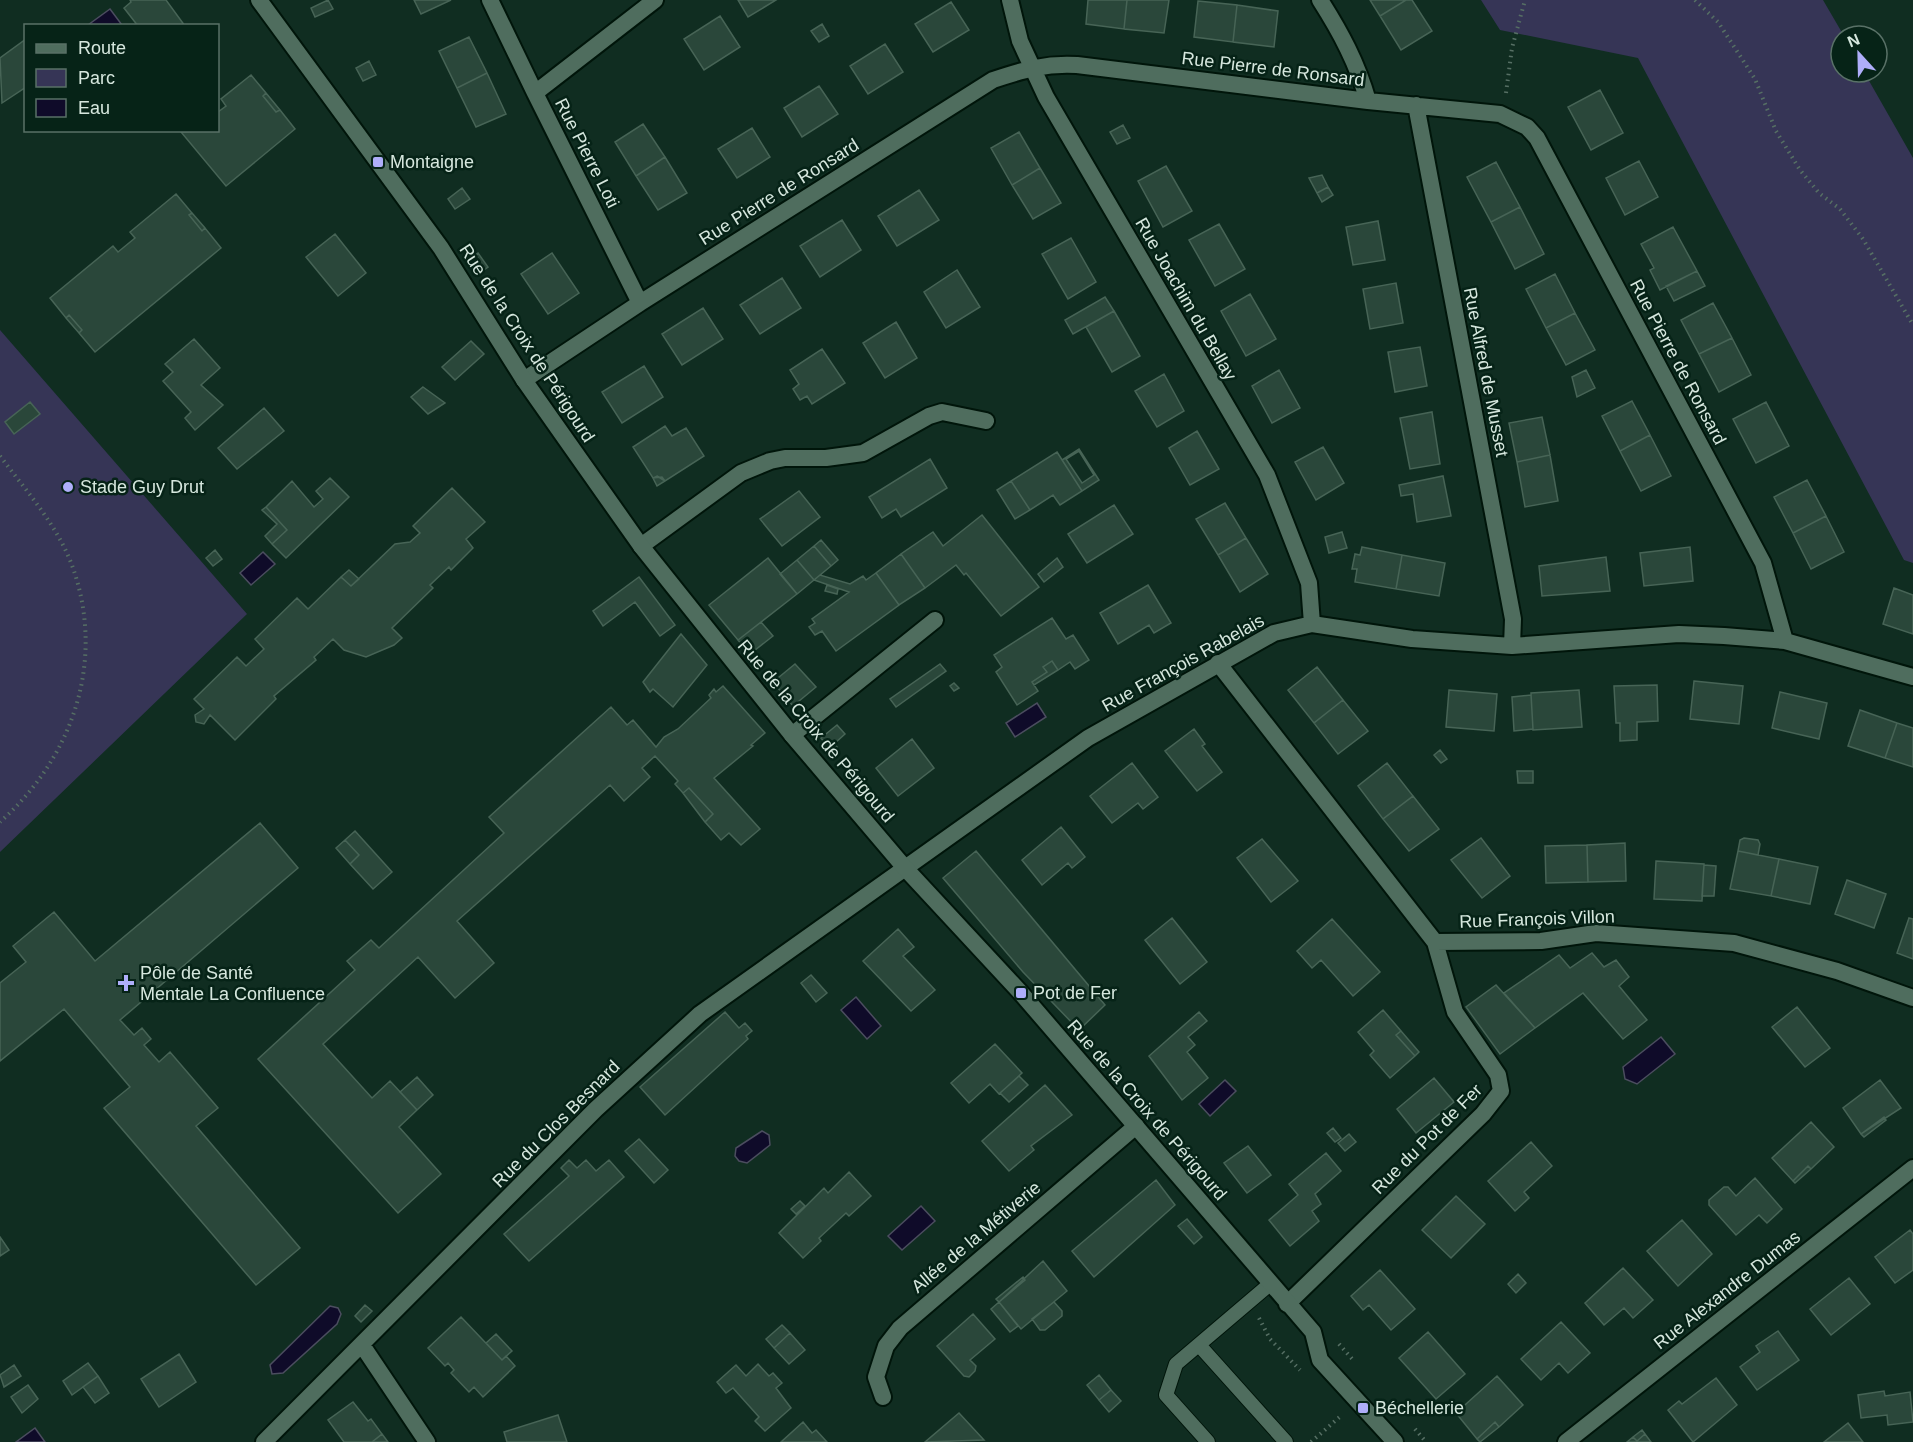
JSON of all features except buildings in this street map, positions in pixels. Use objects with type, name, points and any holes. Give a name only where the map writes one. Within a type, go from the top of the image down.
[{"type":"street","name":"Rue de la Croix de Périgourd","points":[[259,0],[441,248],[524,380],[641,546],[792,735],[905,868],[1021,993],[1313,1332],[1320,1360],[1395,1442]]},
{"type":"street","points":[[490,0],[535,93]]},
{"type":"street","name":"Rue Pierre Loti","points":[[640,303],[535,93],[655,0]]},
{"type":"street","name":"Rue Joachim du Bellay","points":[[1010,0],[1020,41],[1031,67],[1198,362],[1267,475],[1309,583],[1312,624]]},
{"type":"street","points":[[1320,0],[1347,42],[1359,70],[1368,101]]},
{"type":"street","name":"Rue Pierre de Ronsard","points":[[524,380],[640,303],[993,80],[1031,67],[1051,64],[1077,65],[1368,101],[1500,114],[1527,127],[1537,138],[1762,563],[1785,641]]},
{"type":"street","name":"Rue Alfred de Musset","points":[[1416,105],[1513,619],[1512,646]]},
{"type":"street","points":[[641,546],[741,473],[755,466],[785,458],[826,459],[863,453],[929,416],[942,412],[986,421]]},
{"type":"street","points":[[792,735],[935,620]]},
{"type":"street","name":"Rue François Rabelais","points":[[905,868],[1088,738],[1274,633],[1312,624],[1412,639],[1512,646],[1679,634],[1785,641],[1913,677]]},
{"type":"street","name":"Rue François Villon","points":[[1218,663],[1435,942],[1541,940],[1596,933],[1734,943],[1837,970],[1913,998]]},
{"type":"street","name":"Rue du Clos Besnard","points":[[264,1442],[596,1109],[700,1014],[905,868]]},
{"type":"street","name":"Rue du Pot de Fer","points":[[1287,1304],[1499,1096],[1501,1090],[1498,1075],[1455,1012],[1435,942]]},
{"type":"street","name":"Allée de la Métiverie","points":[[883,1397],[876,1377],[886,1346],[900,1328],[1137,1126]]},
{"type":"street","name":"Rue Alexandre Dumas","points":[[1566,1442],[1913,1168]]},
{"type":"street","points":[[362,1344],[427,1442]]},
{"type":"lane","points":[[1208,1442],[1166,1395],[1176,1364],[1270,1284]]},
{"type":"lane","points":[[1199,1345],[1286,1442]]},
{"type":"path","points":[[1500,114],[1505,99],[1512,48],[1526,0]]},
{"type":"path","points":[[1695,0],[1718,22],[1755,79],[1776,131],[1800,170],[1819,194],[1840,209],[1863,239],[1913,325]]},
{"type":"path","points":[[0,456],[50,522],[74,570],[87,635],[80,696],[62,746],[25,799],[0,822]]},
{"type":"path","points":[[1311,1442],[1342,1414]]},
{"type":"green space","points":[[1481,0],[1823,0],[1837,24],[1829,24],[1829,84],[1871,84],[1913,158],[1913,563],[1904,560],[1638,58],[1500,30]]},
{"type":"green space","name":"Stade Guy Drut","points":[[0,330],[247,614],[0,852]]},
{"type":"water","points":[[110,9],[121,24],[89,24]]},
{"type":"water","points":[[263,552],[275,564],[251,585],[240,573]]},
{"type":"water","points":[[1037,703],[1046,717],[1015,737],[1006,723]]},
{"type":"water","points":[[856,997],[881,1026],[867,1039],[841,1010]]},
{"type":"water","points":[[1661,1037],[1675,1054],[1637,1084],[1625,1079],[1623,1067]]},
{"type":"water","points":[[1225,1080],[1236,1091],[1210,1116],[1199,1104]]},
{"type":"water","points":[[762,1131],[769,1135],[770,1145],[747,1163],[739,1161],[735,1156],[736,1148]]},
{"type":"water","points":[[921,1206],[935,1221],[902,1250],[888,1236]]},
{"type":"water","points":[[330,1306],[338,1308],[341,1314],[337,1324],[283,1373],[272,1374],[270,1365]]},
{"type":"water","points":[[35,1428],[45,1442],[16,1442]]},
{"type":"place","name":"Montaigne","points":[[378,162]]},
{"type":"place","name":"Stade Guy Drut","points":[[68,487]]},
{"type":"place","name":"Pôle de Santé Mentale La Confluence","points":[[126,983]]},
{"type":"place","name":"Pot de Fer","points":[[1021,993]]},
{"type":"place","name":"Béchellerie","points":[[1363,1408]]}]
